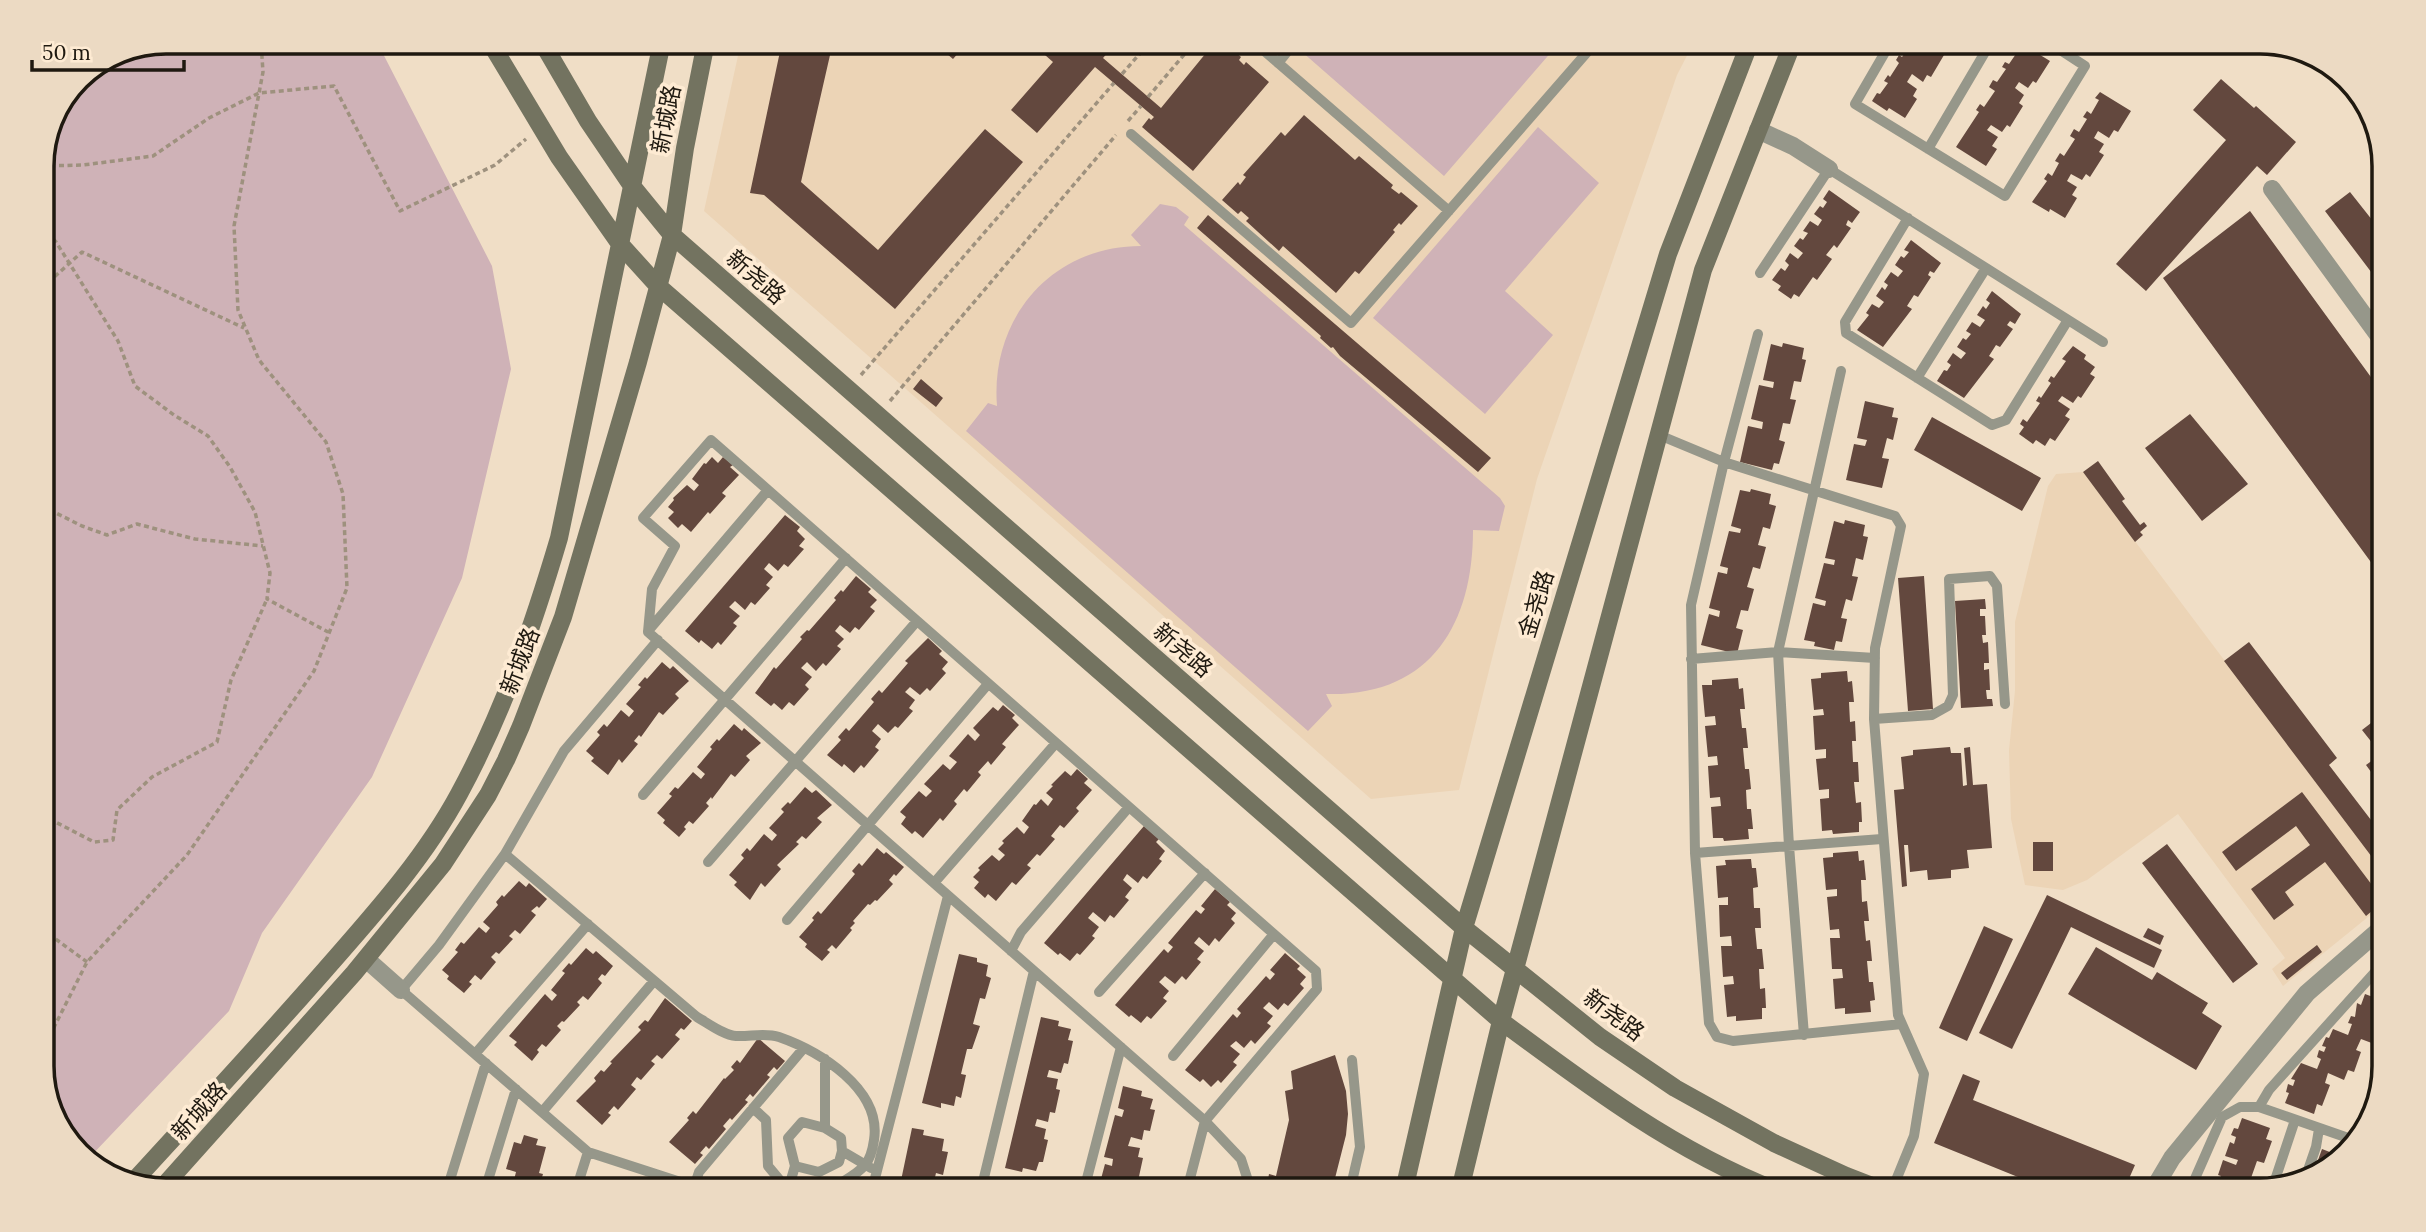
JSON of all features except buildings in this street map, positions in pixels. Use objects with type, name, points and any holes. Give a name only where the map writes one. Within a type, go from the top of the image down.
[{"type":"main road","points":[[497,54],[559,157],[620,244],[657,286],[1502,1021],[1578,1078],[1665,1136],[1746,1178]]},
{"type":"main road","name":"新尧路","points":[[549,54],[588,121],[632,187],[672,235],[1464,928],[1600,1037],[1675,1088],[1774,1143],[1851,1178]]},
{"type":"main road","name":"新城路","points":[[140,1174],[367,922],[422,853],[458,795],[502,703],[535,618],[559,538],[660,54]]},
{"type":"main road","name":"新城路","points":[[171,1178],[366,959],[443,864],[488,795],[521,726],[563,617],[610,460],[672,235],[685,148],[704,54]]},
{"type":"main road","name":"金尧路","points":[[1407,1178],[1464,928],[1668,254],[1745,54]]},
{"type":"main road","points":[[1463,1178],[1502,1021],[1703,270],[1788,54]]},
{"type":"street","points":[[1758,130],[1793,146],[1829,169]]},
{"type":"street","points":[[2272,189],[2372,326]]},
{"type":"street","points":[[2160,1178],[2172,1158],[2307,993],[2372,936]]},
{"type":"street","points":[[366,959],[401,990]]},
{"type":"lane","points":[[1268,54],[1449,211]]},
{"type":"lane","points":[[1278,63],[1285,54]]},
{"type":"lane","points":[[1131,134],[1351,323],[1586,54]]},
{"type":"lane","points":[[1884,54],[1854,104],[2005,196],[2085,66],[2072,54]]},
{"type":"lane","points":[[1928,149],[1984,54]]},
{"type":"lane","points":[[1760,273],[1829,169],[2103,342]]},
{"type":"lane","points":[[1908,218],[1845,322],[1846,333],[1992,425],[2006,420],[2068,320]]},
{"type":"lane","points":[[1917,378],[1986,268]]},
{"type":"lane","points":[[1758,334],[1724,462],[1691,605],[1695,853],[1710,1023],[1717,1037],[1733,1041],[1902,1024]]},
{"type":"lane","points":[[1804,1035],[1789,846],[1778,652],[1841,371]]},
{"type":"lane","points":[[1659,435],[1724,462],[1895,516],[1900,527],[1875,648],[1874,719],[1898,1015],[1924,1074],[1914,1136],[1897,1178]]},
{"type":"lane","points":[[648,632],[652,589],[675,547],[643,518],[710,440],[1316,971],[1317,989],[1205,1121],[1190,1178]]},
{"type":"lane","points":[[648,632],[768,490]]},
{"type":"lane","points":[[643,795],[846,558]]},
{"type":"lane","points":[[1874,719],[1932,715],[1948,706],[1953,695],[1949,579],[1990,576],[1997,586],[2004,704]]},
{"type":"lane","points":[[708,862],[917,621]]},
{"type":"lane","points":[[648,632],[1205,1121],[1241,1159],[1247,1178]]},
{"type":"lane","points":[[658,640],[564,751],[505,854],[439,945],[401,990],[588,1152],[664,1178]]},
{"type":"lane","points":[[1691,659],[1778,652],[1875,658]]},
{"type":"lane","points":[[787,920],[988,684]]},
{"type":"lane","points":[[934,883],[1056,743]]},
{"type":"lane","points":[[1011,951],[1021,932],[1129,807]]},
{"type":"lane","points":[[1695,853],[1882,839]]},
{"type":"lane","points":[[505,854],[697,1017],[733,1036],[777,1036],[825,1059],[844,1073],[869,1103],[876,1127],[874,1143],[866,1164],[847,1178]]},
{"type":"lane","points":[[1099,992],[1205,873]]},
{"type":"lane","points":[[875,1178],[948,896]]},
{"type":"lane","points":[[475,1054],[588,924]]},
{"type":"lane","points":[[1173,1056],[1274,934]]},
{"type":"lane","points":[[984,1178],[1034,971]]},
{"type":"lane","points":[[2259,1107],[2269,1090],[2372,975]]},
{"type":"lane","points":[[542,1112],[654,981]]},
{"type":"lane","points":[[1087,1178],[1121,1047]]},
{"type":"lane","points":[[697,1178],[803,1049]]},
{"type":"lane","points":[[825,1059],[825,1128]]},
{"type":"lane","points":[[1352,1060],[1360,1147],[1353,1178]]},
{"type":"lane","points":[[451,1178],[486,1063]]},
{"type":"lane","points":[[489,1178],[516,1089]]},
{"type":"lane","points":[[2195,1178],[2221,1116],[2240,1107],[2259,1107],[2345,1137]]},
{"type":"lane","points":[[753,1108],[766,1120],[768,1166],[778,1178]]},
{"type":"lane","points":[[2276,1177],[2295,1120]]},
{"type":"lane","points":[[792,1178],[795,1166],[788,1138],[802,1122],[825,1128],[841,1138],[839,1162],[819,1172],[795,1166]]},
{"type":"lane","points":[[2310,1166],[2319,1129]]},
{"type":"lane","points":[[842,1151],[876,1172]]},
{"type":"lane","points":[[580,1178],[588,1152]]},
{"type":"path","points":[[54,1027],[87,962],[187,855],[314,671],[347,588],[343,494],[326,442],[260,360],[238,310],[234,226],[263,72],[262,54]]},
{"type":"path","points":[[1122,74],[1140,54]]},
{"type":"path","points":[[1148,97],[1185,54]]},
{"type":"path","points":[[848,390],[1114,83]]},
{"type":"path","points":[[54,166],[83,165],[153,156],[209,118],[259,93],[334,86],[400,211],[495,165],[541,127]]},
{"type":"path","points":[[877,415],[1141,106]]},
{"type":"path","points":[[54,242],[118,341],[135,386],[208,436],[230,467],[255,512],[270,573],[267,599],[231,680],[217,742],[152,777],[117,810],[113,840],[94,842],[54,821]]},
{"type":"path","points":[[54,278],[82,252],[246,328]]},
{"type":"path","points":[[54,512],[107,535],[137,524],[195,539],[263,546]]},
{"type":"path","points":[[267,599],[329,633]]},
{"type":"path","points":[[54,938],[87,962]]},
{"type":"shaded area","points":[[167,54],[383,54],[492,266],[511,369],[462,578],[372,777],[262,933],[229,1011],[95,1152],[73,1128],[60,1102],[54,1073],[54,159],[58,138],[77,98],[110,69],[130,60]]},
{"type":"shaded area","points":[[738,54],[1688,54],[1677,75],[1537,479],[1459,790],[1371,799],[704,211]]},
{"type":"shaded area","points":[[1304,54],[1550,54],[1444,176]]},
{"type":"shaded area","points":[[1538,127],[1599,183],[1505,291],[1553,335],[1485,414],[1373,318]]},
{"type":"shaded area","points":[[1160,204],[1176,207],[1189,217],[1184,225],[1500,498],[1505,506],[1499,531],[1473,530],[1471,564],[1465,596],[1454,624],[1438,649],[1418,668],[1393,683],[1362,692],[1326,694],[1332,706],[1308,731],[966,431],[988,403],[997,406],[997,374],[1004,344],[1016,317],[1033,293],[1054,274],[1080,259],[1109,249],[1141,246],[1131,235]]},
{"type":"shaded area","points":[[2083,472],[2372,857],[2372,914],[2283,986],[2272,969],[2285,958],[2178,814],[2087,880],[2063,890],[2025,885],[2011,819],[2009,750],[2015,691],[2015,622],[2048,486],[2056,474]]}]
